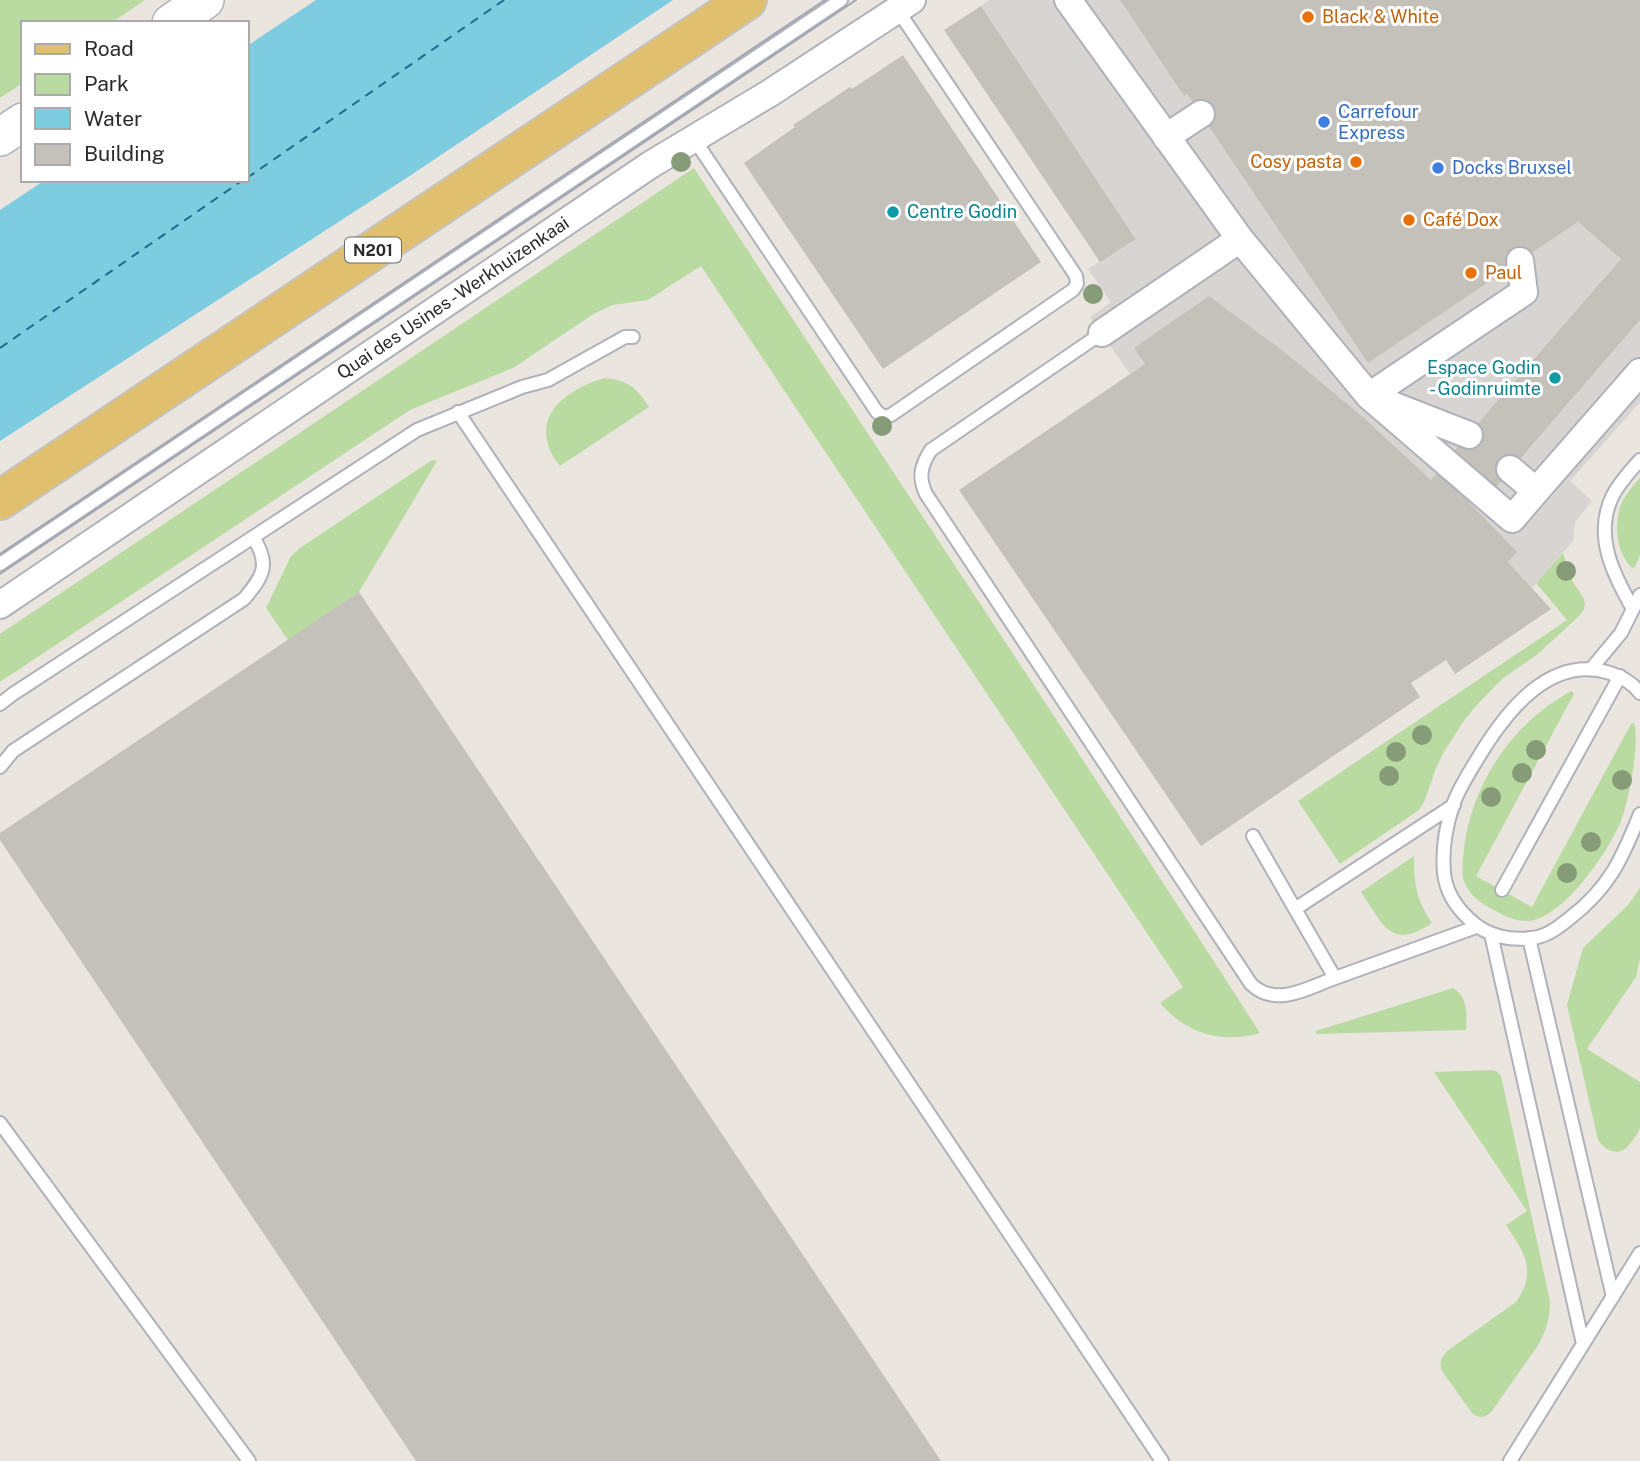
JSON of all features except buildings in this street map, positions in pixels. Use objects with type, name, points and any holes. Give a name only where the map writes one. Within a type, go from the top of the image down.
[{"type":"main road","points":[[174,21],[205,0]]},
{"type":"main road","name":"N201","points":[[0,500],[747,0]]},
{"type":"main road","points":[[0,137],[21,123]]},
{"type":"street","points":[[1068,0],[1240,239],[1369,396],[1511,519],[1640,372]]},
{"type":"street","name":"Quai des Usines - Werkhuizenkaai","points":[[0,605],[650,165],[770,93],[904,5]]},
{"type":"street","points":[[1167,137],[1201,114]]},
{"type":"street","points":[[1102,333],[1240,239]]},
{"type":"street","points":[[1369,396],[1524,292],[1520,261]]},
{"type":"street","points":[[1369,396],[1469,435]]},
{"type":"street","points":[[1510,469],[1536,491]]},
{"type":"lane","name":"Quai des Usines - Werkhuizenkaai","points":[[0,564],[841,0]]},
{"type":"lane","points":[[694,139],[877,412],[884,417],[891,415],[1073,290],[1077,284],[1076,276],[904,5]]},
{"type":"lane","points":[[1102,333],[931,450],[921,473],[922,485],[933,505],[1258,991],[1267,995],[1290,994],[1476,927]]},
{"type":"lane","points":[[0,704],[417,430],[522,387],[548,380],[625,337],[634,337]]},
{"type":"lane","points":[[458,412],[1162,1461]]},
{"type":"lane","points":[[1633,609],[1610,562],[1604,536],[1613,495],[1640,460]]},
{"type":"lane","points":[[0,766],[13,751],[244,599],[259,581],[264,562],[259,545],[253,537]]},
{"type":"lane","points":[[1591,669],[1621,634],[1640,595]]},
{"type":"lane","points":[[1640,693],[1620,676],[1591,669],[1574,670],[1545,681],[1508,714],[1488,741],[1462,785],[1454,805],[1446,832],[1444,874],[1448,889],[1458,908],[1476,927],[1507,938],[1545,935],[1559,927],[1596,895],[1612,876],[1640,814]]},
{"type":"lane","points":[[1502,890],[1620,676]]},
{"type":"lane","points":[[1296,909],[1454,805]]},
{"type":"lane","points":[[1253,836],[1335,978]]},
{"type":"lane","points":[[1491,934],[1583,1345]]},
{"type":"lane","points":[[1529,938],[1613,1297]]},
{"type":"lane","points":[[0,1124],[249,1461]]},
{"type":"lane","points":[[1510,1461],[1640,1253]]},
{"type":"green space","points":[[0,0],[145,0],[114,21],[21,21],[21,84],[0,98]]},
{"type":"green space","points":[[694,168],[1260,1033],[1232,1037],[1206,1034],[1181,1022],[1160,1003],[1183,987],[701,266],[648,300],[613,305],[595,313],[513,368],[410,410],[0,682],[0,634]]},
{"type":"green space","points":[[604,378],[631,386],[649,407],[560,466],[546,438],[551,414],[568,395]]},
{"type":"green space","points":[[432,460],[437,461],[359,592],[288,640],[266,608],[291,556]]},
{"type":"green space","points":[[1640,478],[1640,555],[1632,568],[1619,545],[1617,526],[1623,500]]},
{"type":"green space","points":[[1563,553],[1573,582],[1584,599],[1584,609],[1580,615],[1538,654],[1502,679],[1476,706],[1444,752],[1419,810],[1340,864],[1298,801],[1567,620],[1536,583]]},
{"type":"green space","points":[[1571,691],[1574,694],[1476,876],[1532,907],[1631,724],[1634,723],[1635,757],[1627,800],[1615,834],[1570,896],[1542,917],[1529,921],[1515,920],[1480,902],[1466,886],[1462,865],[1467,829],[1481,789],[1501,753],[1528,722]]},
{"type":"green space","points":[[1414,856],[1417,891],[1432,923],[1406,935],[1397,934],[1382,923],[1361,892]]},
{"type":"green space","points":[[1640,888],[1640,958],[1636,977],[1587,1049],[1640,1082],[1639,1129],[1624,1150],[1615,1152],[1598,1140],[1567,1005],[1583,948],[1628,905]]},
{"type":"green space","points":[[1453,988],[1464,1001],[1466,1030],[1316,1034],[1316,1031]]},
{"type":"green space","points":[[1492,1070],[1501,1076],[1550,1307],[1548,1323],[1539,1344],[1492,1411],[1480,1417],[1472,1413],[1442,1371],[1441,1360],[1447,1351],[1516,1302],[1523,1291],[1526,1262],[1506,1225],[1527,1211],[1434,1072]]},
{"type":"shaded area","points":[[989,0],[1120,0],[1184,95],[1187,94],[1368,363],[1578,222],[1621,259],[1455,451],[1496,487],[1640,320],[1640,402],[1570,481],[1592,501],[1576,521],[1574,540],[1532,588],[1508,562],[1517,552],[1439,471],[1431,480],[1362,416],[1287,354],[1209,297],[1134,348],[1145,364],[1130,374],[1090,317],[1111,302],[1088,269],[1136,238],[981,6]]},
{"type":"water","points":[[316,0],[673,0],[408,177],[0,441],[0,210],[42,182],[248,182],[248,45]]},
{"type":"ferry route","points":[[248,177],[504,0]]},
{"type":"ferry route","points":[[0,348],[240,182]]},
{"type":"tram line","points":[[0,554],[825,0]]},
{"type":"tram line","points":[[0,574],[856,0]]},
{"type":"place","name":"Black & White","points":[[1308,17]]},
{"type":"place","name":"Carrefour Express","points":[[1324,122]]},
{"type":"place","name":"Cosy pasta","points":[[1356,162]]},
{"type":"place","name":"Docks Bruxsel","points":[[1438,168]]},
{"type":"place","name":"Centre Godin","points":[[893,212]]},
{"type":"place","name":"Café Dox","points":[[1409,220]]},
{"type":"place","name":"Paul","points":[[1471,273]]},
{"type":"place","name":"Espace Godin - Godinruimte","points":[[1555,378]]}]
